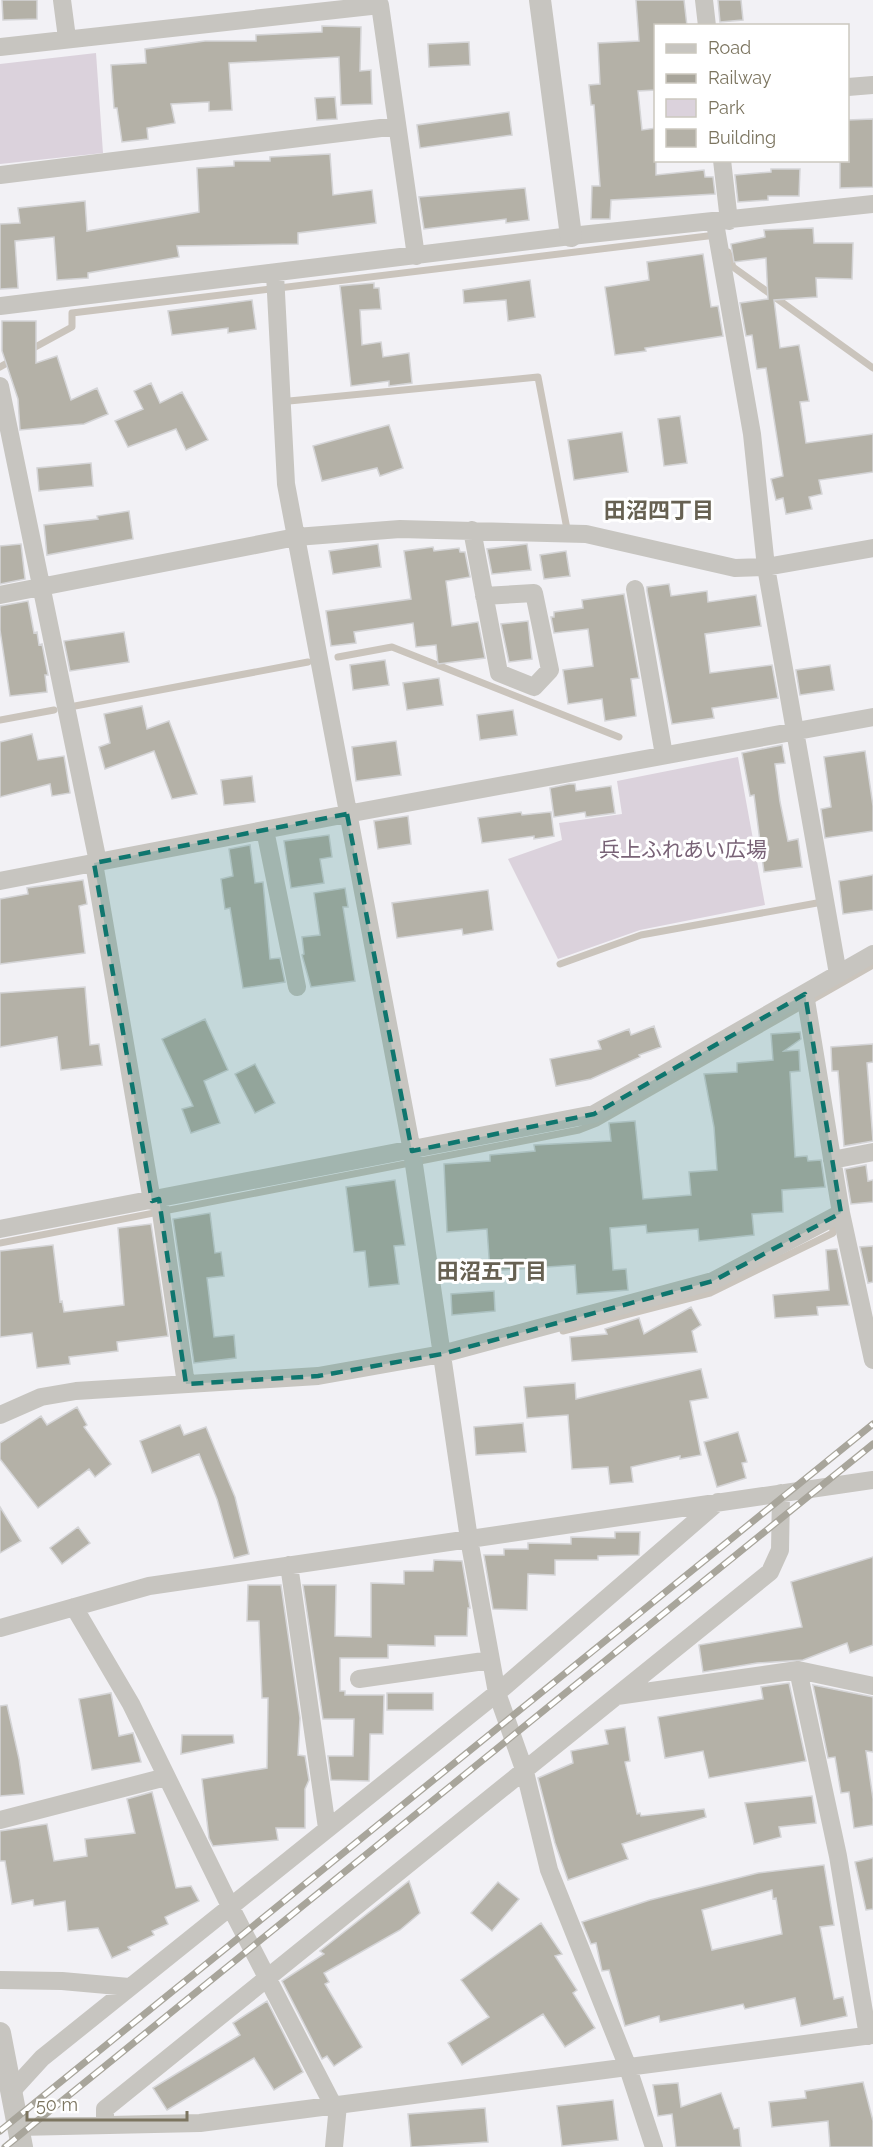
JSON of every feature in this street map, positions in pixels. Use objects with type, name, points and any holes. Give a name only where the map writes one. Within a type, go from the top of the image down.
[{"type":"street","points":[[62,0],[67,38]]},
{"type":"street","points":[[540,0],[571,236]]},
{"type":"street","points":[[704,0],[707,24]]},
{"type":"street","points":[[0,47],[380,5],[416,256]]},
{"type":"street","points":[[849,87],[873,85]]},
{"type":"street","points":[[0,175],[397,126]]},
{"type":"street","points":[[722,162],[720,228],[752,434],[766,567],[838,974]]},
{"type":"street","points":[[0,306],[571,236],[720,228],[873,204]]},
{"type":"street","points":[[275,274],[286,484],[412,1151],[469,1539],[497,1693],[525,1772],[549,1870],[627,2065],[654,2147]]},
{"type":"street","points":[[0,386],[96,863],[124,1041],[155,1200],[162,1221],[186,1384]]},
{"type":"street","points":[[0,595],[296,537],[400,529],[586,534],[735,568],[766,567],[873,548]]},
{"type":"street","points":[[472,530],[484,596],[499,673],[534,687],[550,670],[534,593],[484,596]]},
{"type":"street","points":[[635,589],[664,755]]},
{"type":"street","points":[[0,881],[873,717]]},
{"type":"street","points":[[265,830],[297,987]]},
{"type":"street","points":[[0,1229],[594,1114],[873,954]]},
{"type":"street","points":[[805,993],[841,1214],[873,1360]]},
{"type":"street","points":[[832,1160],[873,1152]]},
{"type":"street","points":[[0,1415],[41,1396],[76,1391],[318,1376],[442,1354],[713,1281],[841,1214]]},
{"type":"street","points":[[0,1628],[149,1586],[873,1480]]},
{"type":"street","points":[[105,2125],[105,2109],[770,1572],[780,1550],[782,1493]]},
{"type":"street","points":[[10,2093],[42,2058],[497,1693],[718,1502]]},
{"type":"street","points":[[289,1565],[327,1828]]},
{"type":"street","points":[[74,1608],[131,1704],[230,1906],[335,2105],[334,2147]]},
{"type":"street","points":[[359,1679],[491,1660]]},
{"type":"street","points":[[615,1696],[798,1670],[873,1686]]},
{"type":"street","points":[[0,2033],[10,2093],[13,2134],[105,2125],[200,2124],[627,2065],[870,2035],[838,1856],[798,1670]]},
{"type":"street","points":[[0,1820],[166,1777]]},
{"type":"street","points":[[0,1980],[62,1981],[129,1987]]},
{"type":"highlighted area","points":[[347,814],[412,1151],[594,1114],[805,994],[841,1213],[713,1281],[442,1354],[318,1376],[186,1384],[159,1199],[152,1201],[94,863]]},
{"type":"green space","points":[[96,53],[103,153],[0,164],[0,64]]},
{"type":"green space","name":"兵上ふれあい広場","points":[[738,757],[765,905],[640,930],[558,959],[508,859],[562,840],[559,823],[622,814],[617,781]]},
{"type":"building","points":[[2,0],[37,0],[37,19],[3,20]]},
{"type":"building","points":[[636,0],[684,0],[687,24],[654,24],[654,90],[638,91],[642,130],[654,128],[656,175],[704,170],[705,177],[713,177],[715,194],[611,200],[610,219],[591,219],[592,186],[600,186],[594,105],[591,105],[589,85],[600,84],[598,43],[639,41]]},
{"type":"building","points":[[718,0],[741,0],[743,20],[720,22]]},
{"type":"building","points":[[322,26],[361,27],[360,71],[371,70],[372,104],[341,105],[339,57],[229,63],[232,110],[209,111],[209,102],[171,104],[175,123],[147,128],[148,139],[122,142],[117,108],[114,108],[111,65],[146,63],[145,49],[205,41],[256,41],[256,35],[322,32]]},
{"type":"building","points":[[469,42],[470,65],[429,67],[428,44]]},
{"type":"building","points":[[335,97],[337,119],[317,120],[315,98]]},
{"type":"building","points":[[509,112],[512,135],[420,148],[417,125]]},
{"type":"building","points":[[873,119],[873,187],[840,188],[840,162],[849,162],[849,120]]},
{"type":"building","points":[[330,154],[333,195],[372,190],[376,223],[298,233],[298,244],[177,246],[179,257],[88,273],[88,278],[57,280],[54,237],[15,241],[18,288],[0,289],[0,224],[20,223],[18,208],[85,201],[87,231],[199,212],[197,168],[234,166],[234,161],[270,161],[270,157]]},
{"type":"building","points":[[771,169],[800,169],[799,196],[768,196],[768,200],[738,202],[735,175],[771,172]]},
{"type":"building","points":[[525,188],[529,220],[506,223],[506,219],[424,229],[419,197]]},
{"type":"building","points":[[813,228],[814,243],[853,243],[852,279],[816,278],[817,297],[774,300],[780,348],[799,345],[809,401],[800,402],[806,443],[873,434],[873,472],[819,480],[822,494],[809,497],[812,509],[786,514],[783,498],[776,500],[771,479],[783,476],[766,368],[757,369],[752,335],[746,336],[740,303],[768,299],[766,258],[734,262],[731,244],[765,237],[764,230]]},
{"type":"building","points":[[703,254],[711,307],[718,306],[723,336],[615,355],[605,287],[649,280],[647,262]]},
{"type":"building","points":[[530,280],[535,317],[508,321],[506,300],[464,303],[463,290]]},
{"type":"building","points":[[374,283],[374,288],[379,288],[381,309],[360,310],[362,345],[381,342],[383,357],[409,353],[412,383],[389,386],[389,381],[351,386],[340,286]]},
{"type":"building","points":[[252,300],[256,329],[228,333],[228,328],[172,335],[168,311]]},
{"type":"building","points":[[2,321],[36,321],[36,363],[57,356],[71,400],[97,388],[108,414],[84,424],[20,430],[18,399],[2,351]]},
{"type":"building","points":[[151,383],[160,403],[182,392],[208,440],[186,450],[176,429],[128,447],[115,421],[143,409],[134,391]]},
{"type":"building","points":[[680,416],[687,463],[664,466],[658,419]]},
{"type":"building","points":[[389,425],[403,468],[380,476],[377,468],[322,481],[313,446]]},
{"type":"building","points":[[622,432],[628,472],[574,480],[568,440]]},
{"type":"building","points":[[91,463],[93,486],[39,491],[37,468]]},
{"type":"building","points":[[129,511],[133,539],[47,555],[44,525],[98,519],[97,516]]},
{"type":"building","points":[[21,544],[25,579],[0,584],[0,546]]},
{"type":"building","points":[[378,544],[381,567],[333,574],[329,551]]},
{"type":"building","points":[[527,544],[531,570],[492,574],[487,549]]},
{"type":"building","points":[[433,547],[434,551],[459,548],[460,552],[465,552],[470,577],[446,581],[452,626],[478,622],[485,658],[438,664],[436,645],[416,647],[413,623],[354,632],[356,643],[331,646],[326,611],[411,599],[404,551]]},
{"type":"building","points":[[566,551],[570,576],[544,579],[540,555]]},
{"type":"building","points":[[669,584],[671,596],[707,591],[708,602],[756,595],[761,626],[705,634],[710,673],[772,665],[778,698],[712,708],[714,718],[672,724],[647,591],[647,587]]},
{"type":"building","points":[[624,594],[639,678],[631,679],[636,716],[605,721],[602,699],[568,704],[563,670],[593,666],[588,629],[554,633],[551,617],[554,617],[554,612],[583,608],[582,600]]},
{"type":"building","points":[[28,601],[34,633],[37,632],[39,645],[42,644],[48,675],[45,675],[47,692],[10,696],[0,630],[0,606]]},
{"type":"building","points":[[528,621],[532,659],[509,662],[501,624]]},
{"type":"building","points":[[124,632],[129,662],[70,671],[64,641]]},
{"type":"building","points":[[385,660],[389,685],[353,690],[350,665]]},
{"type":"building","points":[[830,665],[834,690],[800,695],[796,670]]},
{"type":"building","points":[[439,678],[443,705],[407,710],[403,683]]},
{"type":"building","points":[[142,706],[147,729],[169,721],[197,794],[172,799],[154,751],[105,769],[99,747],[110,743],[104,714]]},
{"type":"building","points":[[513,710],[517,735],[480,740],[477,715]]},
{"type":"building","points":[[32,734],[38,760],[64,756],[70,793],[52,796],[50,784],[0,797],[0,742]]},
{"type":"building","points":[[396,741],[401,775],[356,781],[352,747]]},
{"type":"building","points":[[782,745],[785,763],[775,764],[780,802],[788,841],[798,839],[802,867],[764,872],[754,795],[750,796],[742,753]]},
{"type":"building","points":[[865,751],[873,806],[873,831],[825,838],[821,809],[831,807],[824,757]]},
{"type":"building","points":[[252,776],[255,802],[224,805],[221,780]]},
{"type":"building","points":[[575,784],[576,791],[611,786],[615,813],[586,817],[585,812],[554,817],[550,788]]},
{"type":"building","points":[[521,812],[522,815],[551,812],[554,836],[534,839],[534,836],[482,843],[478,818]]},
{"type":"building","points":[[408,816],[411,844],[378,849],[374,821]]},
{"type":"building","points":[[329,835],[332,857],[320,859],[324,883],[291,888],[284,841]]},
{"type":"building","points":[[250,845],[255,883],[263,882],[270,959],[280,958],[285,982],[243,988],[230,908],[225,909],[221,879],[233,876],[229,849]]},
{"type":"building","points":[[873,875],[873,910],[843,914],[839,881]]},
{"type":"building","points":[[83,880],[87,904],[79,906],[85,953],[0,964],[0,899],[28,894],[27,888]]},
{"type":"building","points":[[345,888],[348,907],[343,907],[355,981],[311,987],[302,955],[304,954],[302,937],[320,935],[314,893]]},
{"type":"building","points":[[488,890],[493,930],[463,935],[462,929],[397,938],[392,903]]},
{"type":"building","points":[[85,987],[90,1045],[99,1044],[102,1065],[61,1070],[57,1037],[0,1047],[0,993]]},
{"type":"building","points":[[205,1019],[228,1070],[204,1081],[220,1123],[191,1133],[182,1109],[193,1106],[162,1039]]},
{"type":"building","points":[[654,1026],[661,1047],[639,1055],[640,1057],[591,1079],[556,1086],[550,1059],[601,1049],[598,1041],[629,1029],[631,1035]]},
{"type":"building","points":[[800,1032],[801,1039],[784,1051],[799,1050],[800,1071],[790,1072],[795,1157],[807,1156],[808,1161],[821,1160],[825,1187],[782,1190],[783,1212],[752,1214],[754,1235],[699,1241],[698,1229],[647,1233],[646,1225],[610,1228],[613,1270],[626,1269],[628,1290],[577,1294],[575,1265],[490,1271],[487,1229],[447,1232],[444,1164],[490,1161],[490,1155],[535,1151],[534,1145],[611,1141],[609,1123],[635,1121],[643,1199],[691,1195],[689,1172],[717,1170],[714,1127],[704,1074],[737,1072],[737,1063],[773,1060],[771,1034]]},
{"type":"building","points":[[873,1044],[873,1062],[867,1063],[873,1141],[844,1146],[838,1071],[832,1071],[831,1047]]},
{"type":"building","points":[[255,1064],[275,1103],[255,1113],[235,1074]]},
{"type":"building","points":[[866,1165],[868,1181],[873,1180],[873,1202],[851,1204],[845,1169]]},
{"type":"building","points":[[395,1180],[405,1245],[394,1246],[399,1284],[369,1287],[365,1251],[354,1252],[346,1187]]},
{"type":"building","points":[[210,1213],[215,1253],[221,1252],[224,1276],[207,1278],[214,1337],[234,1335],[236,1358],[194,1363],[173,1219]]},
{"type":"building","points":[[151,1224],[168,1336],[117,1342],[118,1351],[69,1357],[70,1364],[37,1368],[32,1333],[0,1337],[0,1251],[53,1245],[60,1302],[62,1301],[64,1312],[124,1305],[118,1228]]},
{"type":"building","points":[[873,1246],[873,1282],[868,1283],[860,1247]]},
{"type":"building","points":[[837,1249],[849,1305],[817,1307],[818,1315],[775,1318],[773,1295],[829,1290],[826,1250]]},
{"type":"building","points":[[494,1291],[495,1311],[452,1315],[451,1294]]},
{"type":"building","points":[[691,1307],[701,1325],[692,1331],[697,1352],[572,1361],[570,1337],[607,1334],[605,1329],[639,1318],[644,1334]]},
{"type":"building","points":[[701,1369],[708,1398],[690,1401],[701,1455],[680,1459],[680,1456],[631,1467],[633,1482],[610,1484],[608,1467],[572,1469],[568,1415],[527,1418],[524,1387],[575,1383],[576,1399]]},
{"type":"building","points":[[77,1407],[87,1425],[84,1427],[111,1464],[95,1477],[89,1469],[38,1508],[0,1459],[0,1443],[41,1416],[47,1425]]},
{"type":"building","points":[[523,1423],[526,1452],[476,1455],[474,1427]]},
{"type":"building","points":[[180,1425],[184,1435],[206,1427],[235,1497],[249,1554],[234,1558],[217,1499],[199,1454],[152,1473],[140,1441]]},
{"type":"building","points":[[738,1432],[747,1462],[742,1463],[746,1478],[717,1487],[704,1442]]},
{"type":"building","points":[[0,1507],[21,1541],[0,1553]]},
{"type":"building","points":[[78,1527],[90,1543],[62,1564],[50,1548]]},
{"type":"building","points":[[615,1532],[640,1532],[639,1555],[598,1556],[598,1560],[555,1560],[555,1575],[528,1574],[527,1610],[493,1609],[484,1555],[504,1555],[504,1549],[528,1549],[528,1543],[571,1544],[571,1537],[615,1538]]},
{"type":"building","points":[[873,1557],[873,1645],[850,1653],[847,1643],[803,1660],[757,1663],[703,1672],[699,1645],[802,1627],[791,1582]]},
{"type":"building","points":[[434,1560],[462,1561],[470,1608],[468,1608],[467,1636],[435,1636],[435,1646],[388,1645],[388,1658],[340,1658],[340,1691],[345,1691],[345,1695],[384,1695],[383,1734],[370,1734],[369,1781],[331,1780],[328,1756],[353,1756],[354,1719],[323,1719],[303,1585],[336,1585],[335,1636],[371,1637],[371,1583],[404,1584],[404,1571],[433,1571]]},
{"type":"building","points":[[248,1585],[281,1585],[300,1718],[298,1755],[305,1756],[309,1780],[305,1789],[305,1828],[276,1828],[278,1840],[213,1846],[209,1838],[202,1779],[267,1768],[268,1698],[262,1698],[259,1621],[247,1621]]},
{"type":"building","points":[[789,1683],[806,1761],[709,1778],[703,1751],[665,1758],[658,1717],[763,1699],[761,1687]]},
{"type":"building","points":[[813,1685],[873,1697],[873,1752],[866,1751],[873,1799],[873,1825],[854,1828],[849,1792],[841,1793],[835,1757],[828,1758]]},
{"type":"building","points":[[111,1693],[119,1736],[133,1733],[141,1762],[92,1770],[79,1699]]},
{"type":"building","points":[[387,1693],[433,1693],[433,1710],[387,1710]]},
{"type":"building","points":[[7,1705],[24,1794],[0,1796],[0,1706]]},
{"type":"building","points":[[625,1727],[630,1761],[625,1762],[637,1814],[640,1813],[641,1816],[704,1809],[706,1817],[622,1844],[628,1859],[568,1880],[555,1843],[538,1778],[573,1763],[571,1751],[608,1744],[605,1730]]},
{"type":"building","points":[[182,1735],[233,1735],[234,1743],[181,1754]]},
{"type":"building","points":[[152,1792],[176,1888],[191,1886],[199,1901],[165,1917],[168,1924],[152,1931],[154,1935],[128,1947],[130,1950],[112,1958],[98,1928],[68,1931],[65,1901],[34,1906],[33,1900],[12,1904],[5,1861],[0,1861],[0,1831],[47,1824],[54,1861],[87,1856],[85,1839],[135,1833],[127,1799]]},
{"type":"building","points":[[812,1796],[816,1823],[779,1827],[781,1837],[754,1844],[745,1803]]},
{"type":"building","points":[[873,1858],[873,1909],[866,1910],[855,1862]]},
{"type":"building","points":[[824,1865],[834,1925],[820,1927],[834,1999],[843,1997],[847,2016],[801,2026],[795,1998],[745,2009],[743,2004],[660,2022],[659,2016],[625,2026],[609,1970],[602,1971],[596,1943],[591,1944],[582,1922],[650,1900],[758,1873]],"holes":[[[772,1890],[773,1899],[776,1898],[782,1934],[712,1950],[702,1910]]]},
{"type":"building","points":[[409,1881],[420,1913],[400,1930],[324,1973],[329,1982],[325,1984],[362,2047],[334,2066],[327,2056],[322,2059],[282,1981],[324,1954],[320,1951]]},
{"type":"building","points":[[498,1882],[519,1899],[492,1931],[471,1913]]},
{"type":"building","points":[[541,1923],[562,1954],[555,1956],[577,1990],[573,1993],[595,2028],[565,2047],[543,2014],[462,2065],[448,2043],[489,2017],[461,1980]]},
{"type":"building","points":[[267,2001],[303,2072],[274,2090],[254,2058],[167,2110],[153,2088],[240,2035],[233,2023]]},
{"type":"building","points":[[863,2082],[873,2121],[873,2147],[830,2147],[828,2121],[772,2127],[769,2102],[806,2098],[805,2091]]},
{"type":"building","points":[[678,2083],[681,2107],[721,2093],[734,2129],[739,2128],[741,2147],[676,2147],[672,2114],[658,2116],[653,2085]]},
{"type":"building","points":[[613,2100],[618,2140],[562,2146],[557,2106]]},
{"type":"building","points":[[485,2108],[488,2142],[411,2147],[408,2114]]},
{"type":"waterway","points":[[28,351],[72,327],[72,313],[716,235]]},
{"type":"waterway","points":[[728,252],[733,267],[873,368]]},
{"type":"waterway","points":[[0,367],[14,359]]},
{"type":"waterway","points":[[289,401],[538,377],[567,529],[571,530]]},
{"type":"waterway","points":[[338,657],[392,647],[619,737]]},
{"type":"waterway","points":[[75,706],[308,662]]},
{"type":"waterway","points":[[0,720],[54,710]]},
{"type":"waterway","points":[[560,964],[641,935],[817,903]]},
{"type":"waterway","points":[[0,1243],[579,1130],[597,1123],[873,965]]},
{"type":"waterway","points":[[563,1331],[710,1293],[833,1233],[832,1220]]},
{"type":"railway","points":[[0,2131],[873,1424]]},
{"type":"railway","points":[[5,2147],[873,1444]]},
{"type":"district","name":"田沼四丁目","points":[[659,510]]},
{"type":"district","name":"田沼五丁目","points":[[492,1271]]}]
